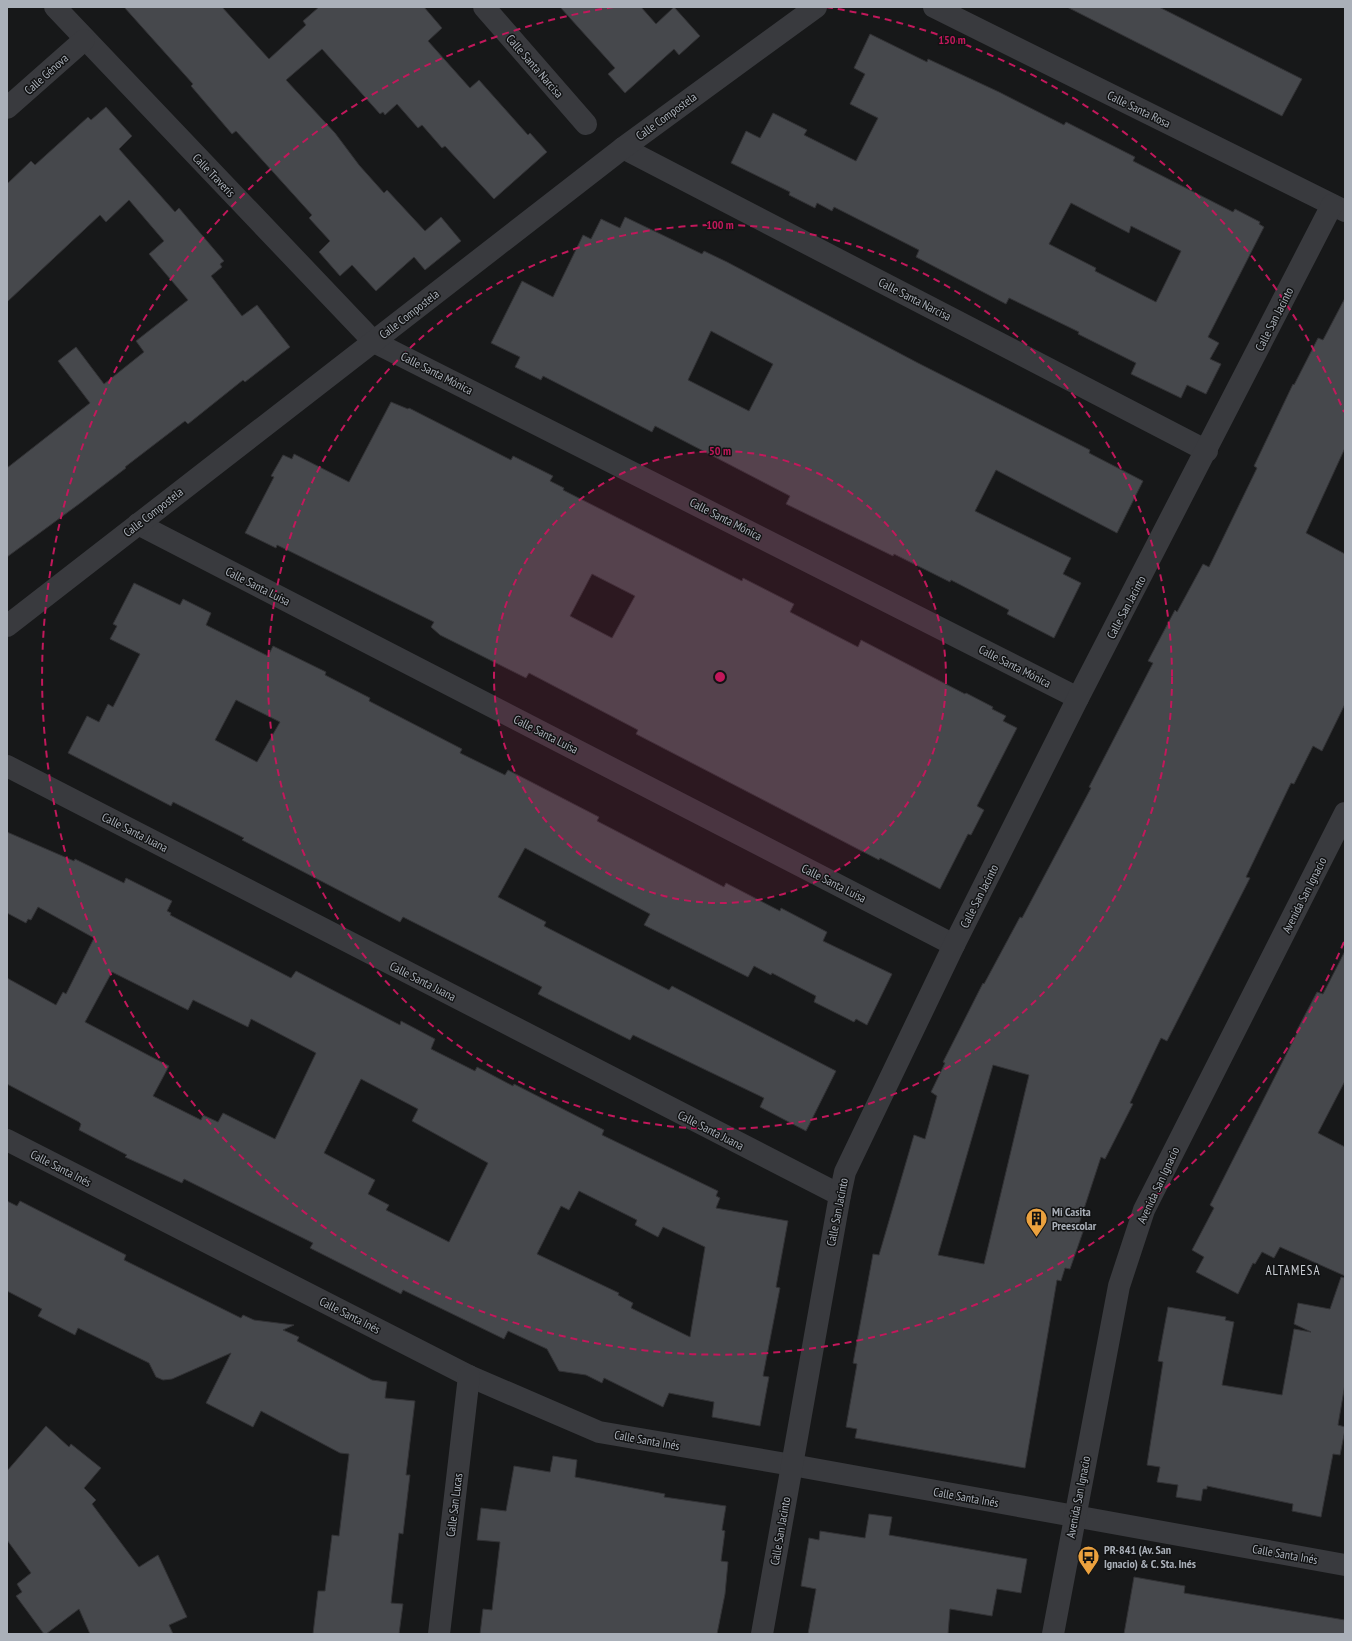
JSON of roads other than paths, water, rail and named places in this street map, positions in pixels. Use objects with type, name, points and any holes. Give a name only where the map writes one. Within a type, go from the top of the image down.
[{"type":"street","name":"Calle Traveris","points":[[55,7],[84,40],[374,342]]},
{"type":"street","name":"Calle Santa Narcisa","points":[[484,7],[586,124]]},
{"type":"street","name":"Calle Compostela","points":[[7,626],[623,148],[816,7]]},
{"type":"street","name":"Calle Santa Rosa","points":[[934,7],[1339,208]]},
{"type":"street","name":"Calle Génova","points":[[7,108],[84,40]]},
{"type":"street","name":"Calle Santa Narcisa","points":[[623,148],[1207,451]]},
{"type":"street","name":"Calle San Jacinto","points":[[762,1634],[845,1172],[954,944],[1078,698],[1207,451],[1339,208]]},
{"type":"street","name":"Calle Santa Mónica","points":[[374,342],[1078,698]]},
{"type":"street","name":"Calle Santa Luisa","points":[[138,524],[954,944]]},
{"type":"street","name":"Calle Santa Juana","points":[[7,766],[840,1195]]},
{"type":"street","name":"Avenida San Ignacio","points":[[1053,1634],[1074,1516],[1119,1286],[1144,1210],[1345,814]]},
{"type":"street","name":"Calle Santa Inés","points":[[7,1140],[469,1376],[599,1432],[792,1465],[1345,1565]]},
{"type":"street","name":"Calle San Lucas","points":[[439,1634],[469,1376]]},
{"type":"place","name":"Mi Casita Preescolar","points":[[1036,1238]]},
{"type":"place","name":"PR-841 (Av. San Ignacio) & C. Sta. Inés","points":[[1088,1576]]},
{"type":"district","name":"ALTAMESA","points":[[1293,1270]]}]
